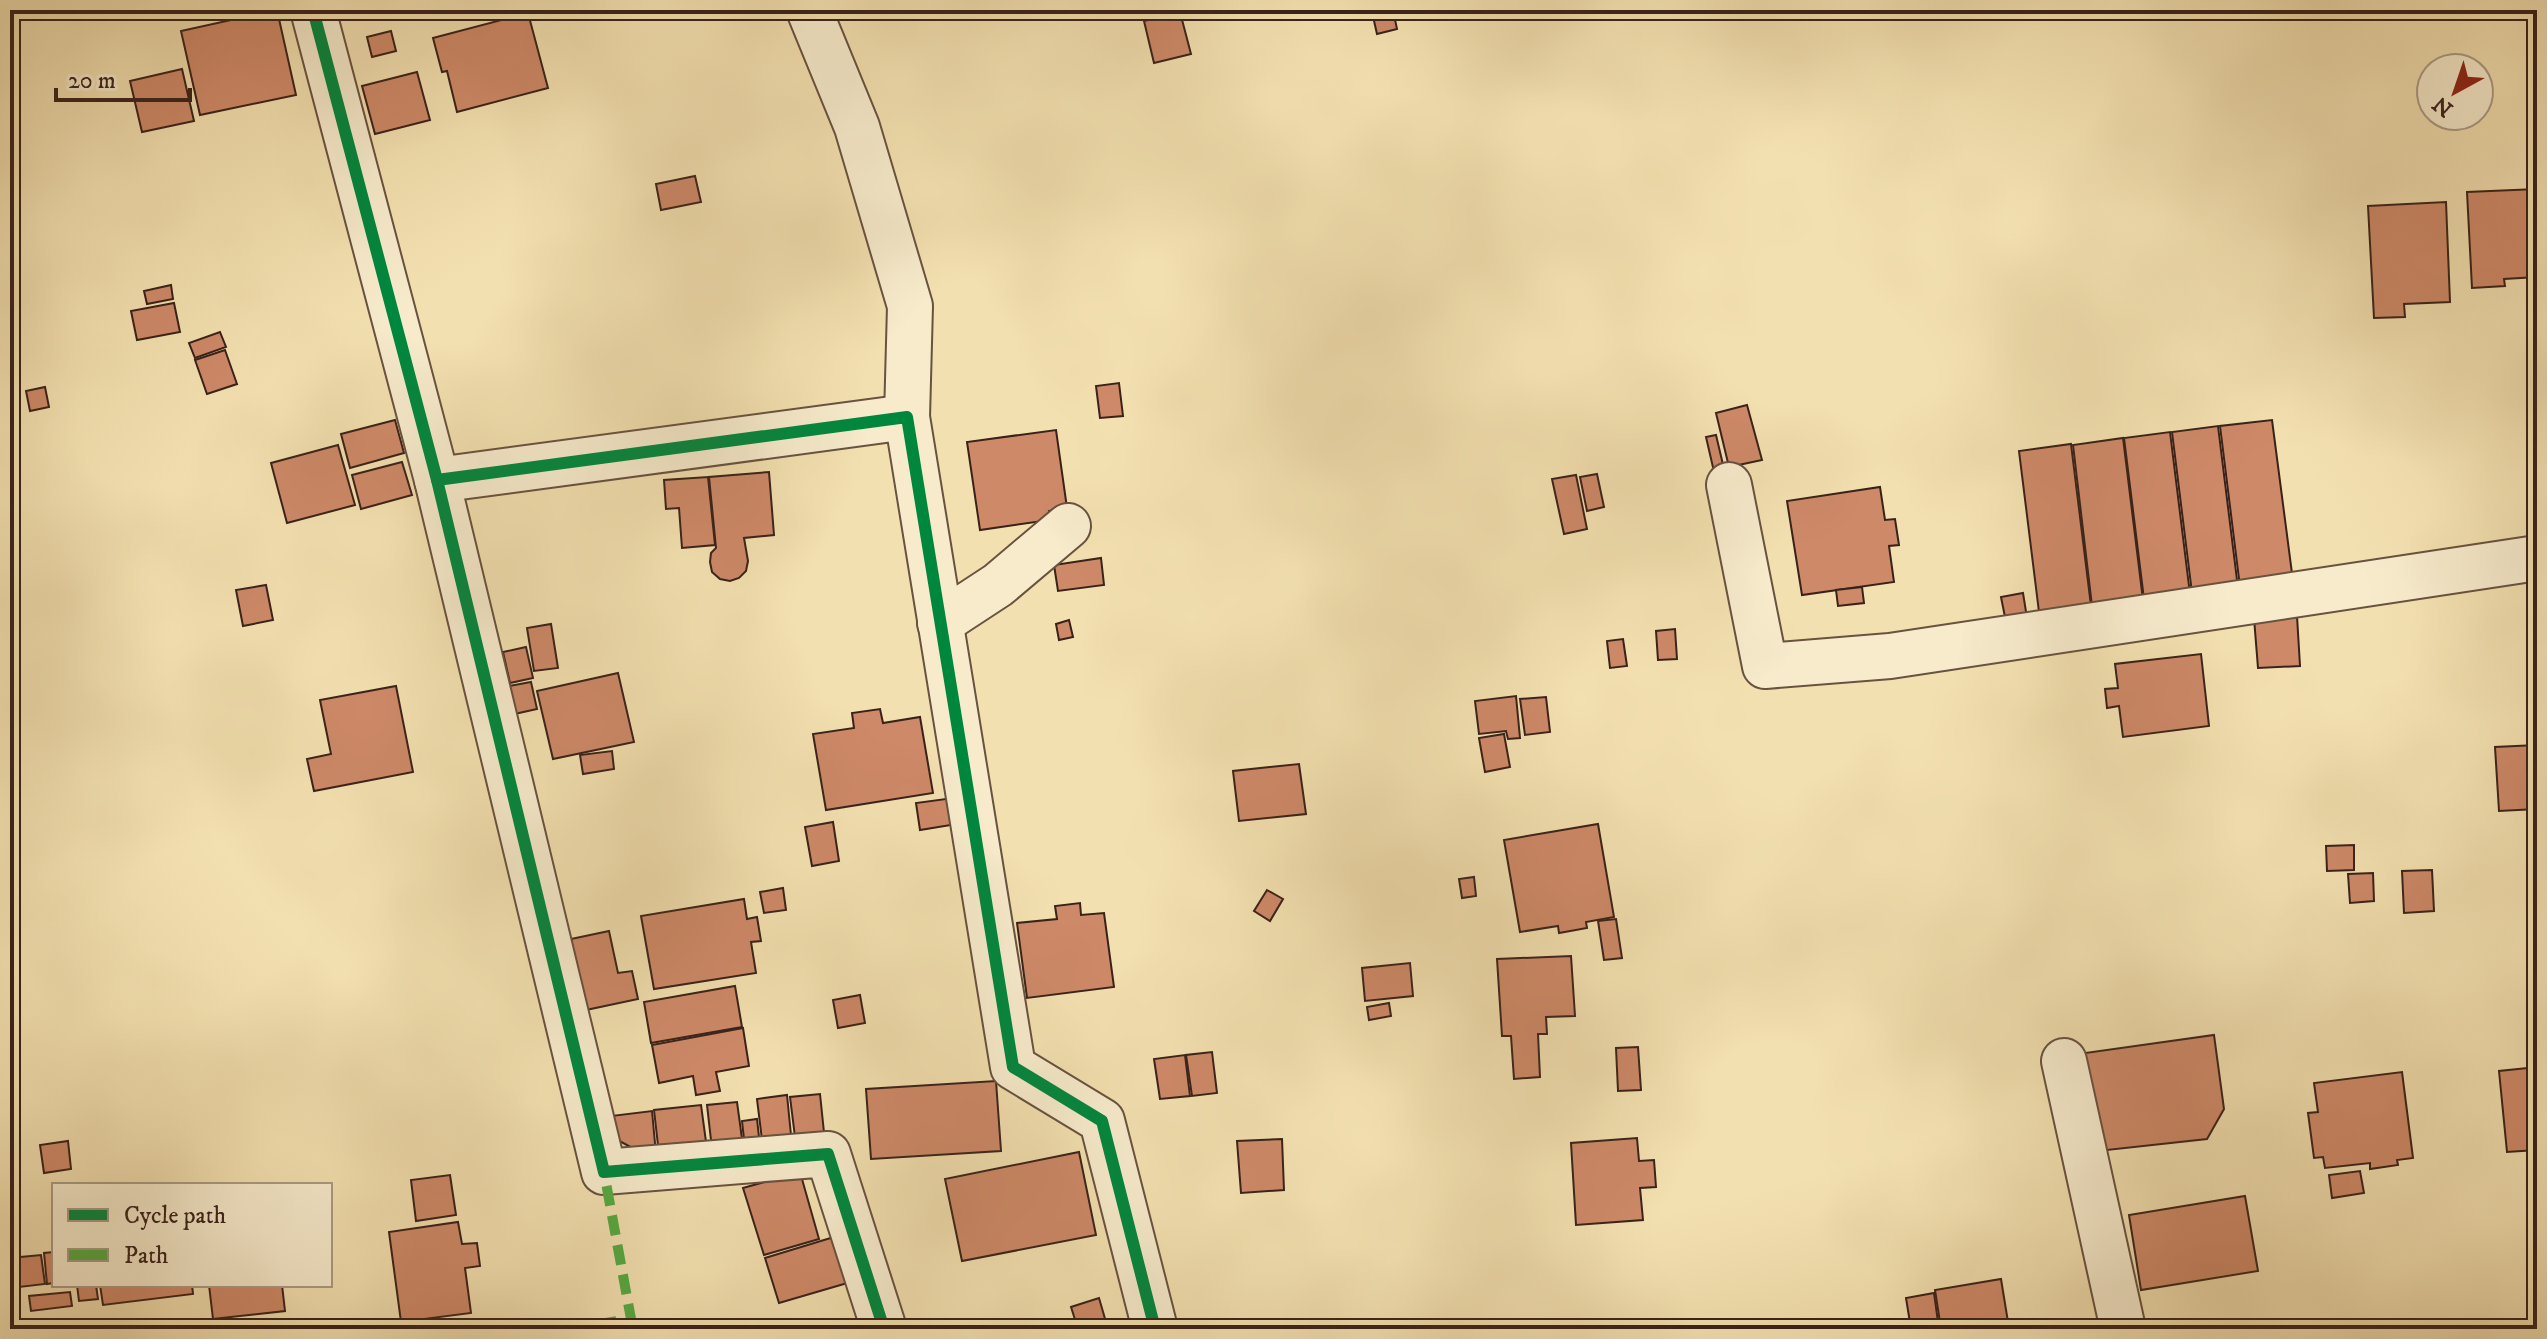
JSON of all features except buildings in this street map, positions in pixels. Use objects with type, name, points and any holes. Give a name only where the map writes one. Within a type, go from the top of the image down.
[{"type":"street","points":[[313,10],[437,480],[604,1172],[828,1154],[884,1329]]},
{"type":"street","points":[[809,10],[857,127],[910,306],[907,417],[915,451],[1013,1067],[1102,1121],[1155,1329]]},
{"type":"street","points":[[437,480],[907,417]]},
{"type":"street","points":[[1729,485],[1765,666],[1890,656],[2537,558]]},
{"type":"street","points":[[940,623],[998,585],[1068,526]]},
{"type":"street","points":[[2064,1061],[2123,1329]]},
{"type":"marked path","points":[[567,1329],[631,1319],[604,1172]]},
{"type":"cycle path","points":[[313,10],[437,480],[604,1172],[828,1154],[884,1329]]},
{"type":"cycle path","points":[[437,480],[907,417],[1013,1067],[1102,1121],[1155,1329]]}]
